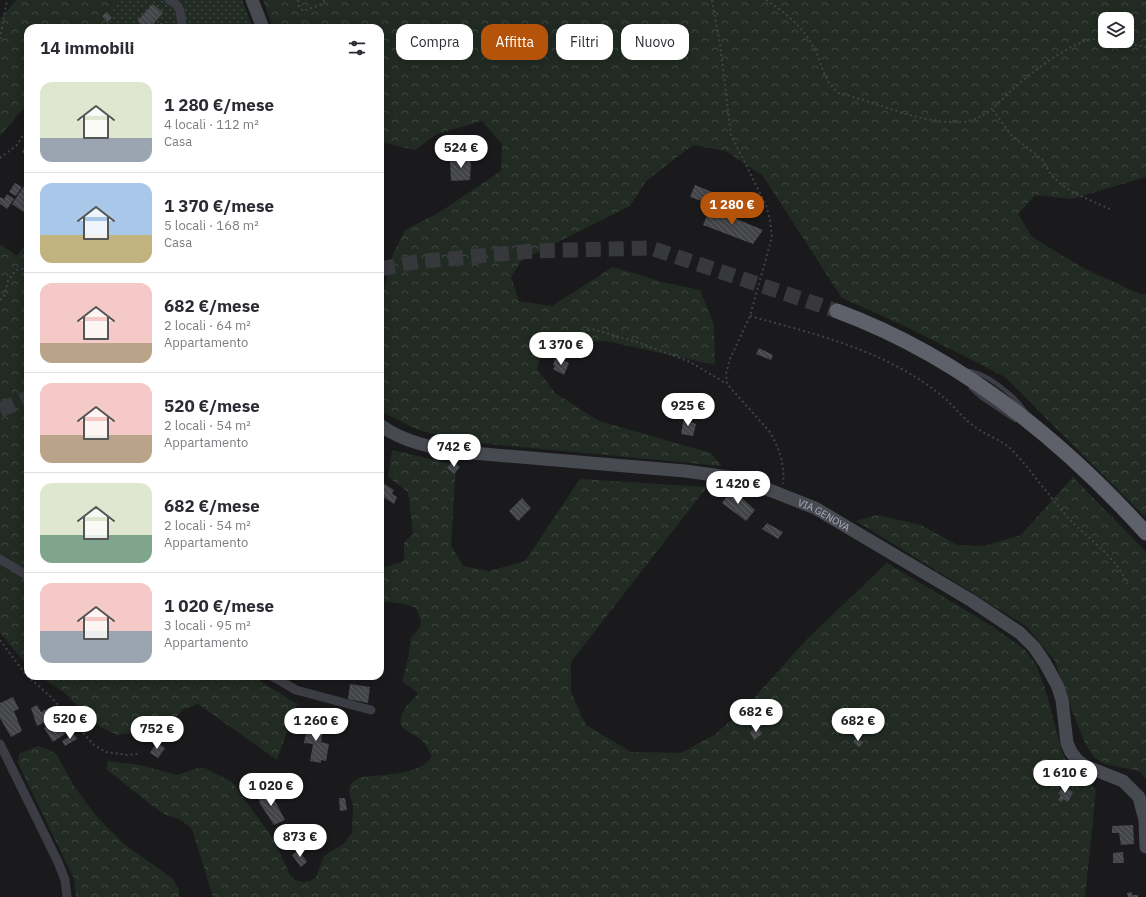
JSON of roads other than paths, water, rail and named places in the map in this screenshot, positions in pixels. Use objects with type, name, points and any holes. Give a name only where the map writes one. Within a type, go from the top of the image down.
[{"type":"highway","points":[[837,312],[895,336],[991,392],[1061,447],[1146,533]]},
{"type":"main road","points":[[252,0],[261,24]]},
{"type":"main road","name":"VIA GENOVA","points":[[384,427],[409,440],[435,448],[521,458],[685,471],[729,477],[815,508],[972,601],[1020,633],[1034,647],[1046,663],[1058,687],[1062,700],[1067,743],[1071,752],[1077,760],[1085,766],[1123,781],[1139,797],[1145,820],[1146,847]]},
{"type":"street","points":[[169,0],[175,2],[181,11],[182,24]]},
{"type":"street","points":[[0,558],[24,573]]},
{"type":"street","points":[[279,680],[296,690],[371,710]]},
{"type":"street","points":[[0,744],[58,862],[65,880],[67,897]]},
{"type":"tunnel","points":[[384,268],[415,262],[532,251],[651,248],[837,311]]},
{"type":"tunnel","points":[[0,410],[24,400]]}]
